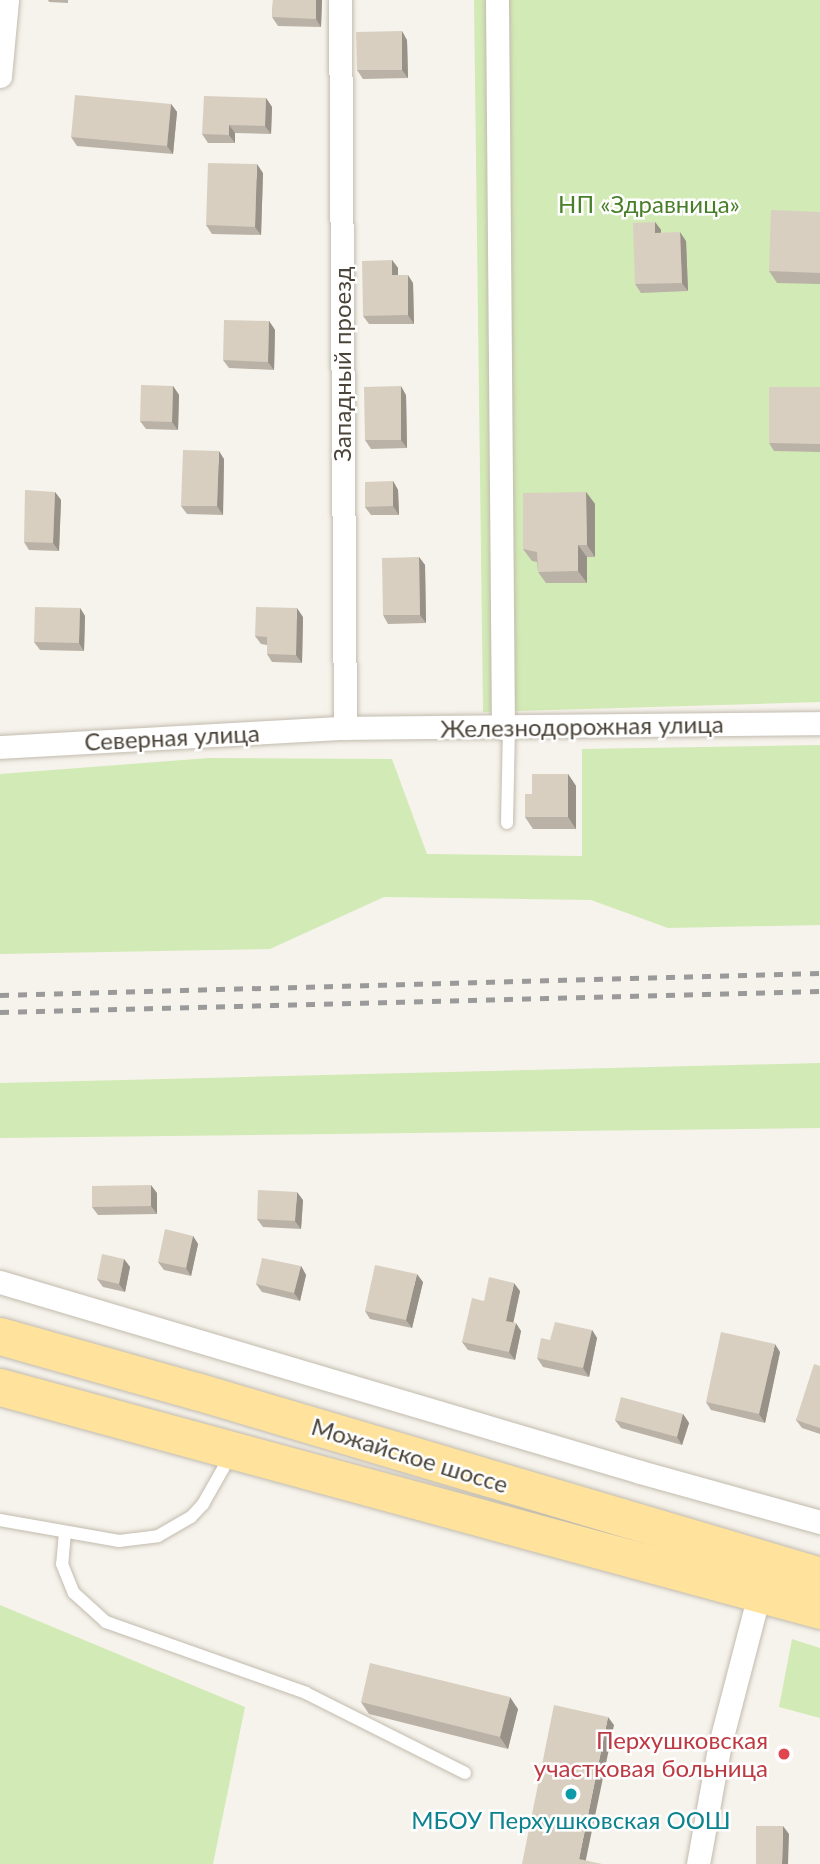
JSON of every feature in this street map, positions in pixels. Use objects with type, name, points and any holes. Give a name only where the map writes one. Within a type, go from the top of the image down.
[{"type":"main road","name":"Можайское шоссе","points":[[0,1336],[197,1391],[820,1576]]},
{"type":"main road","name":"Можайское шоссе","points":[[0,1387],[820,1610]]},
{"type":"street","points":[[0,76],[7,0]]},
{"type":"street","name":"Западный проезд","points":[[340,0],[345,728]]},
{"type":"street","points":[[497,0],[506,728]]},
{"type":"street","name":"Железнодорожная улица","points":[[345,728],[820,723]]},
{"type":"street","name":"Северная улица","points":[[0,747],[345,728]]},
{"type":"street","points":[[0,1282],[626,1468],[820,1522]]},
{"type":"street","points":[[698,1864],[719,1748],[759,1594]]},
{"type":"lane","points":[[506,728],[508,822]]},
{"type":"lane","points":[[0,1520],[119,1541],[138,1540],[167,1531],[191,1517],[203,1504],[234,1449]]},
{"type":"lane","points":[[65,1532],[62,1564],[74,1593],[106,1622],[306,1693],[465,1773]]},
{"type":"green space","name":"НП «Здравница»","points":[[474,0],[820,0],[820,702],[483,712]]},
{"type":"green space","points":[[820,745],[820,925],[668,928],[591,900],[384,897],[270,949],[0,954],[0,774],[209,758],[392,759],[427,854],[582,856],[582,749]]},
{"type":"green space","points":[[820,1063],[820,1128],[0,1138],[0,1083]]},
{"type":"green space","points":[[0,1605],[245,1707],[213,1864],[0,1864]]},
{"type":"green space","points":[[792,1639],[820,1648],[820,1718],[779,1707]]},
{"type":"building","points":[[273,0],[316,0],[316,19],[272,17]]},
{"type":"building","points":[[402,31],[402,70],[357,70],[356,32]]},
{"type":"building","points":[[75,95],[171,104],[167,146],[71,137]]},
{"type":"building","points":[[204,96],[266,98],[265,126],[229,125],[229,135],[202,134]]},
{"type":"building","points":[[208,163],[257,164],[255,227],[206,225]]},
{"type":"building","points":[[771,210],[820,212],[820,273],[769,271]]},
{"type":"building","points":[[655,222],[655,233],[680,232],[682,283],[635,284],[633,223]]},
{"type":"building","points":[[392,260],[392,275],[408,275],[408,315],[363,316],[362,261]]},
{"type":"building","points":[[224,320],[269,321],[268,362],[223,360]]},
{"type":"building","points":[[141,385],[173,386],[172,422],[140,421]]},
{"type":"building","points":[[401,386],[401,440],[365,440],[364,387]]},
{"type":"building","points":[[769,387],[820,387],[820,444],[769,443]]},
{"type":"building","points":[[183,450],[219,451],[217,506],[181,506]]},
{"type":"building","points":[[393,481],[393,506],[365,507],[365,482]]},
{"type":"building","points":[[25,490],[55,492],[53,543],[24,542]]},
{"type":"building","points":[[586,492],[587,545],[578,545],[578,571],[538,572],[537,552],[523,549],[523,493]]},
{"type":"building","points":[[419,557],[420,615],[383,615],[382,558]]},
{"type":"building","points":[[35,607],[80,608],[79,643],[34,642]]},
{"type":"building","points":[[256,607],[297,608],[296,655],[267,654],[267,637],[255,636]]},
{"type":"building","points":[[532,774],[568,774],[568,817],[525,817],[525,794],[532,794]]},
{"type":"building","points":[[151,1185],[151,1206],[92,1207],[92,1186]]},
{"type":"building","points":[[258,1190],[297,1192],[295,1221],[257,1219]]},
{"type":"building","points":[[165,1229],[193,1236],[186,1268],[158,1262]]},
{"type":"building","points":[[102,1254],[124,1259],[119,1284],[97,1279]]},
{"type":"building","points":[[262,1258],[301,1266],[294,1293],[256,1284]]},
{"type":"building","points":[[375,1265],[417,1274],[406,1320],[365,1311]]},
{"type":"building","points":[[489,1277],[514,1283],[506,1321],[516,1323],[509,1352],[462,1342],[472,1298],[484,1301]]},
{"type":"building","points":[[555,1322],[592,1330],[583,1368],[537,1358],[541,1338],[550,1340]]},
{"type":"building","points":[[721,1332],[775,1344],[759,1414],[706,1402]]},
{"type":"building","points":[[814,1364],[820,1366],[820,1428],[796,1420]]},
{"type":"building","points":[[621,1397],[683,1414],[677,1437],[615,1420]]},
{"type":"building","points":[[370,1663],[510,1697],[500,1737],[361,1702]]},
{"type":"building","name":"МБОУ Перхушковская ООШ","points":[[554,1705],[608,1717],[579,1859],[602,1864],[522,1864]]},
{"type":"building","points":[[756,1826],[783,1826],[782,1864],[756,1864]]},
{"type":"railway","points":[[0,995],[820,973]]},
{"type":"railway","points":[[0,1012],[820,991]]},
{"type":"place","name":"Перхушковская участковая больница","points":[[784,1754]]},
{"type":"place","name":"МБОУ Перхушковская ООШ","points":[[571,1794]]}]
